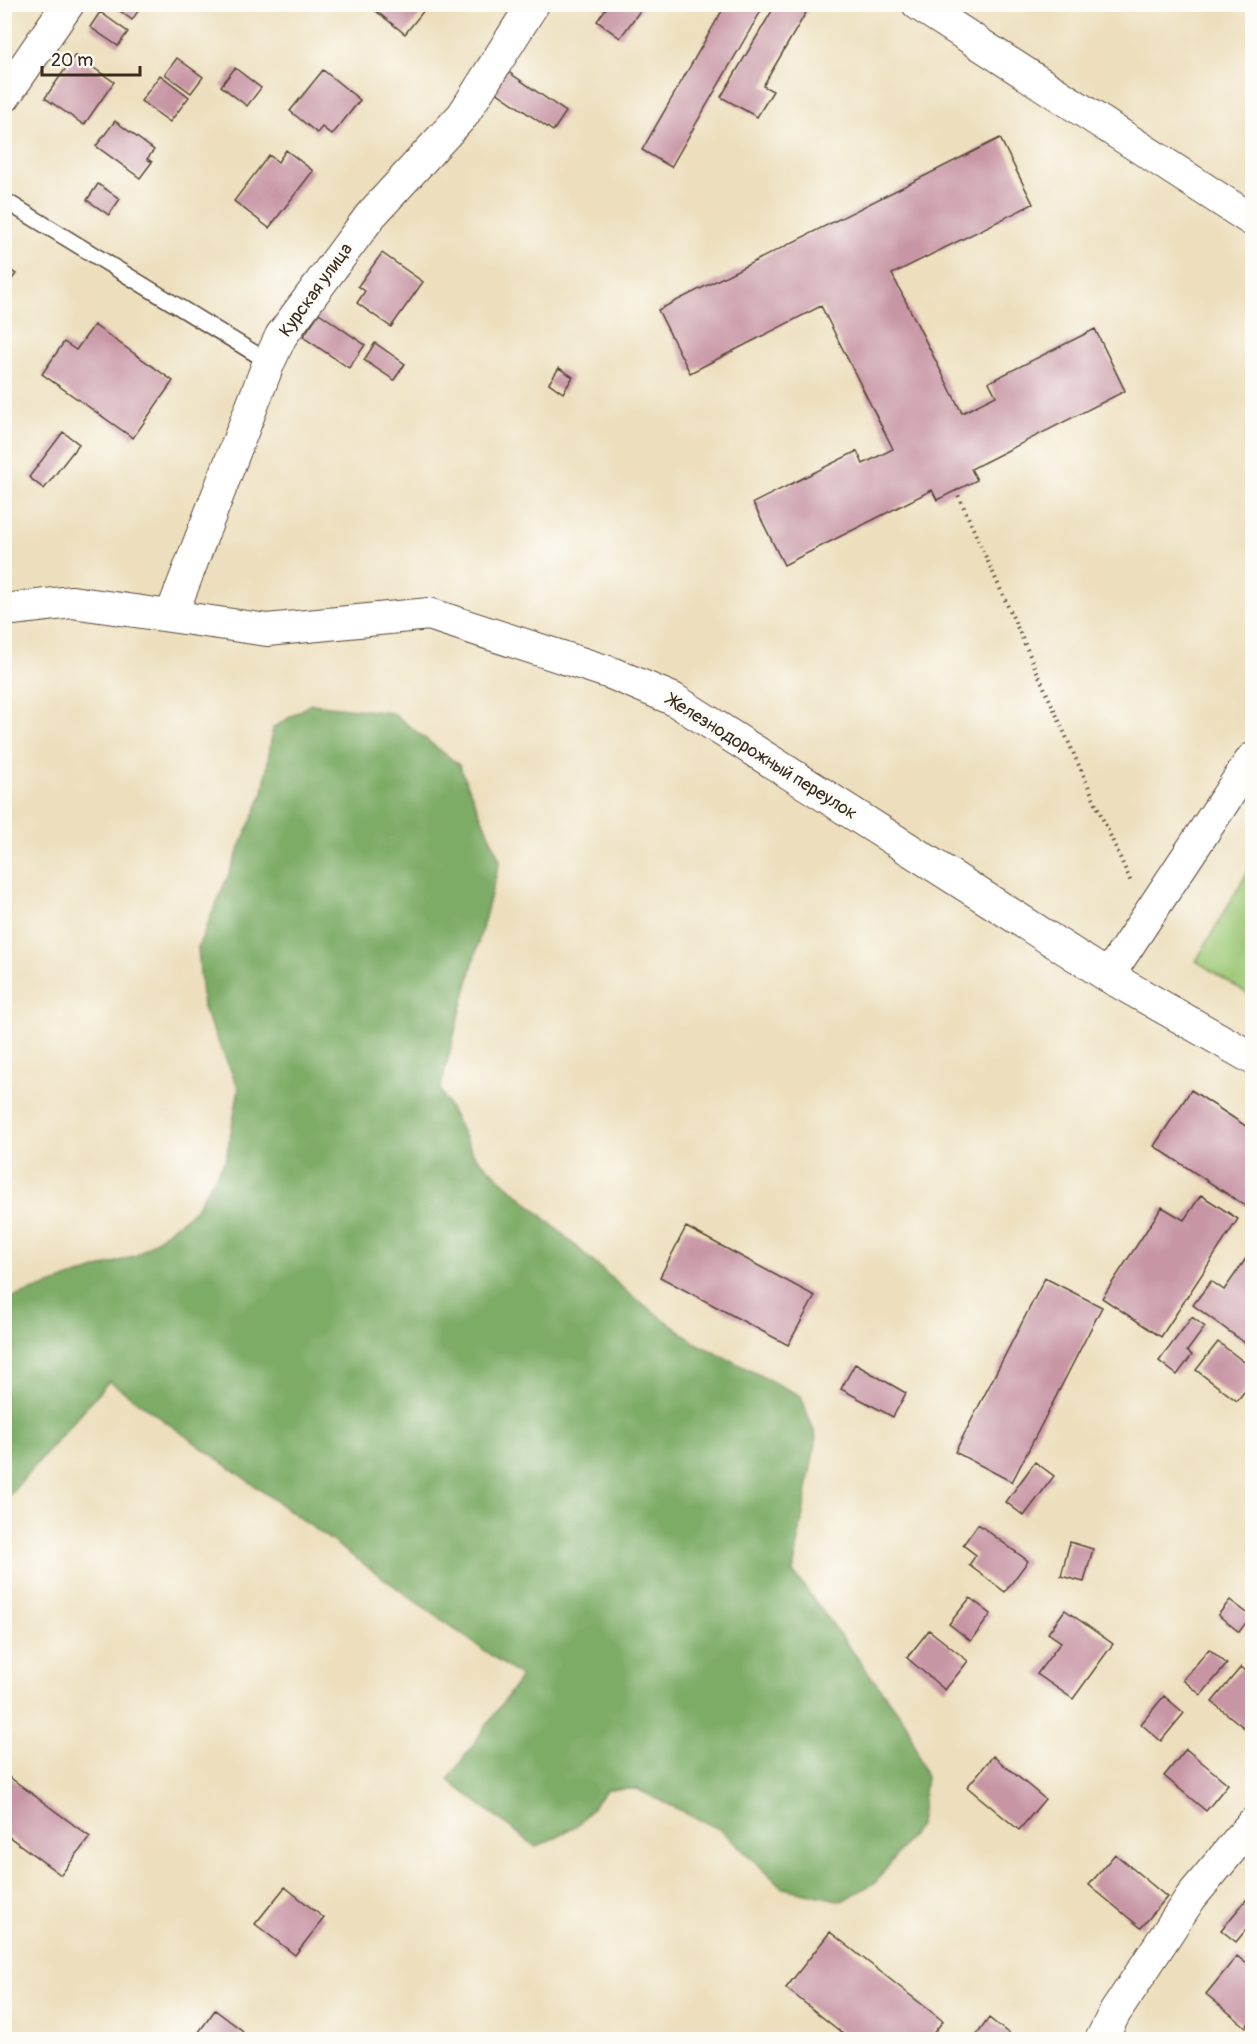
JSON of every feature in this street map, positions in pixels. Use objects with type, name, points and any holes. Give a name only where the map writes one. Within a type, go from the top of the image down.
[{"type":"street","points":[[4,97],[68,4]]},
{"type":"street","name":"Курская улица","points":[[171,616],[281,336],[371,214],[463,115],[533,4]]},
{"type":"street","points":[[918,4],[1252,220]]},
{"type":"street","name":"Железнодорожный переулок","points":[[4,610],[72,602],[267,630],[429,614],[611,673],[673,699],[1108,976],[1252,1058]]},
{"type":"street","points":[[1108,976],[1252,759]]},
{"type":"street","points":[[1101,2040],[1114,2014],[1191,1897],[1252,1824]]},
{"type":"lane","points":[[4,200],[269,362]]},
{"type":"path","points":[[956,490],[1148,918]]},
{"type":"green space","points":[[311,704],[392,713],[459,765],[500,860],[440,1089],[474,1155],[628,1293],[696,1343],[801,1396],[816,1437],[793,1572],[907,1724],[926,1777],[920,1824],[876,1882],[842,1901],[783,1888],[721,1830],[637,1789],[607,1789],[577,1826],[536,1847],[448,1780],[521,1677],[109,1381],[5,1500],[5,1300],[137,1255],[195,1210],[226,1159],[239,1089],[203,1008],[198,947],[263,793],[273,728]]},
{"type":"green space","points":[[1252,864],[1252,997],[1196,961]]},
{"type":"building","points":[[111,4],[143,4],[132,20]]},
{"type":"building","points":[[373,4],[429,4],[405,34],[371,7]]},
{"type":"building","points":[[609,4],[645,4],[620,38],[597,21]]},
{"type":"building","points":[[726,4],[765,4],[671,167],[642,150]]},
{"type":"building","points":[[776,4],[811,4],[763,86],[773,91],[757,117],[721,97]]},
{"type":"building","points":[[100,12],[128,32],[118,46],[90,27]]},
{"type":"building","points":[[75,55],[114,82],[84,125],[45,98]]},
{"type":"building","points":[[177,58],[203,77],[191,93],[165,74]]},
{"type":"building","points":[[494,62],[566,112],[553,131],[480,81]]},
{"type":"building","points":[[235,68],[261,88],[247,106],[221,86]]},
{"type":"building","points":[[323,70],[360,100],[332,135],[322,127],[317,133],[290,111]]},
{"type":"building","points":[[160,75],[189,97],[170,122],[141,101]]},
{"type":"building","points":[[115,121],[154,150],[147,159],[152,162],[140,178],[96,146]]},
{"type":"building","points":[[1000,138],[1033,204],[892,274],[962,413],[996,396],[989,382],[1095,329],[1125,391],[971,469],[977,480],[937,500],[932,490],[784,565],[753,503],[857,451],[863,464],[893,449],[821,306],[690,373],[658,310]]},
{"type":"building","points":[[286,150],[313,171],[269,228],[234,201],[269,155],[278,162]]},
{"type":"building","points":[[98,184],[120,199],[109,215],[87,200]]},
{"type":"building","points":[[382,253],[423,282],[391,327],[357,303],[365,291],[358,286]]},
{"type":"building","points":[[4,266],[16,274],[4,290]]},
{"type":"building","points":[[319,313],[365,345],[349,368],[303,337]]},
{"type":"building","points":[[94,325],[173,381],[133,438],[42,374],[64,342],[76,350]]},
{"type":"building","points":[[375,343],[405,364],[394,380],[364,360]]},
{"type":"building","points":[[559,368],[573,377],[563,393],[549,383]]},
{"type":"building","points":[[63,432],[79,444],[44,489],[29,477]]},
{"type":"building","points":[[1191,1090],[1252,1130],[1252,1198],[1247,1207],[1154,1146]]},
{"type":"building","points":[[1201,1195],[1238,1219],[1161,1337],[1102,1298],[1162,1207],[1184,1220]]},
{"type":"building","points":[[686,1227],[815,1296],[788,1345],[660,1277]]},
{"type":"building","points":[[1252,1250],[1252,1348],[1193,1305],[1211,1281],[1224,1290]]},
{"type":"building","points":[[1045,1278],[1102,1307],[1012,1482],[955,1452]]},
{"type":"building","points":[[1192,1317],[1205,1327],[1187,1351],[1192,1355],[1177,1375],[1159,1361]]},
{"type":"building","points":[[1218,1342],[1252,1368],[1252,1382],[1237,1401],[1196,1370]]},
{"type":"building","points":[[855,1364],[906,1393],[893,1417],[841,1389]]},
{"type":"building","points":[[1035,1462],[1054,1476],[1024,1516],[1006,1502]]},
{"type":"building","points":[[978,1524],[1028,1561],[1005,1592],[969,1565],[976,1555],[963,1545]]},
{"type":"building","points":[[1070,1542],[1093,1549],[1084,1582],[1061,1576]]},
{"type":"building","points":[[970,1598],[991,1614],[971,1641],[949,1624]]},
{"type":"building","points":[[1230,1600],[1251,1616],[1239,1632],[1218,1615]]},
{"type":"building","points":[[1065,1610],[1113,1644],[1073,1699],[1037,1674],[1061,1642],[1048,1633]]},
{"type":"building","points":[[929,1630],[968,1661],[945,1690],[907,1658]]},
{"type":"building","points":[[1209,1649],[1227,1664],[1201,1695],[1183,1680]]},
{"type":"building","points":[[1241,1667],[1252,1676],[1252,1734],[1212,1702]]},
{"type":"building","points":[[1164,1696],[1184,1713],[1161,1741],[1141,1724]]},
{"type":"building","points":[[1186,1749],[1228,1784],[1206,1811],[1164,1776]]},
{"type":"building","points":[[993,1756],[1045,1799],[1019,1830],[967,1787]]},
{"type":"building","points":[[4,1773],[90,1837],[61,1875],[4,1833]]},
{"type":"building","points":[[1115,1854],[1167,1897],[1141,1928],[1089,1885]]},
{"type":"building","points":[[285,1887],[324,1918],[295,1955],[255,1924]]},
{"type":"building","points":[[1252,1893],[1252,1929],[1249,1926],[1236,1942],[1221,1930]]},
{"type":"building","points":[[830,1932],[943,2021],[928,2040],[851,2040],[786,1988]]},
{"type":"building","points":[[1237,1956],[1252,1968],[1252,2019],[1246,2027],[1206,1994]]},
{"type":"building","points":[[215,2010],[243,2031],[237,2040],[193,2040]]},
{"type":"building","points":[[989,2018],[1017,2040],[973,2040]]}]
